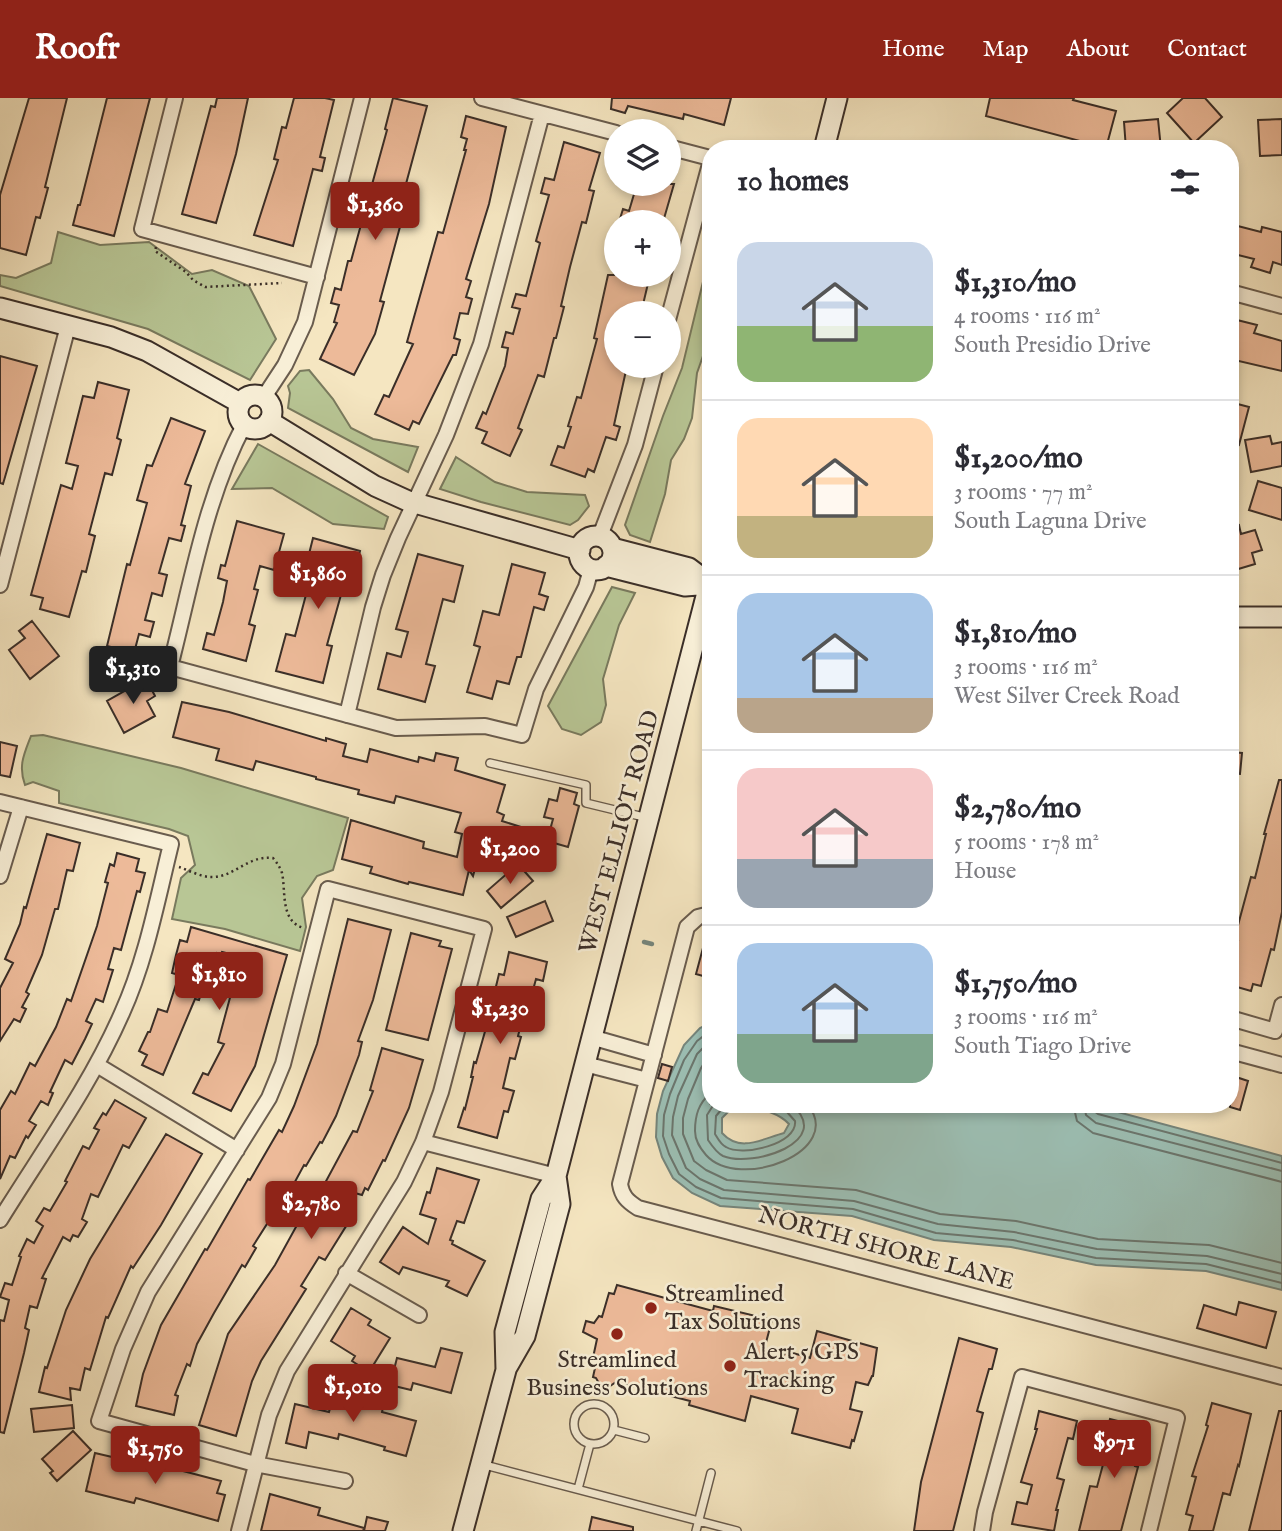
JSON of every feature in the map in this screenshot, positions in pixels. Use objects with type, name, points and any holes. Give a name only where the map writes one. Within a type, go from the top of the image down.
[{"type":"main road","points":[[826,140],[838,98]]},
{"type":"main road","points":[[0,308],[111,337],[147,351],[240,403]]},
{"type":"main road","points":[[248,396],[264,397],[272,410],[269,421],[261,428],[249,428],[238,415],[240,403],[248,396]]},
{"type":"main road","points":[[269,421],[375,486],[414,503],[580,550],[589,537],[602,555],[685,586],[702,584]]},
{"type":"main road","name":"WEST ELLIOT ROAD","points":[[463,1531],[506,1370],[526,1336],[560,1204],[556,1177],[702,614]]},
{"type":"main road","points":[[1239,617],[1282,617]]},
{"type":"street","points":[[175,98],[142,229],[317,277]]},
{"type":"street","points":[[264,397],[285,365],[305,322],[362,98]]},
{"type":"street","points":[[482,98],[604,130]]},
{"type":"street","points":[[347,715],[379,586],[446,435],[481,344],[542,114]]},
{"type":"street","points":[[681,150],[702,156]]},
{"type":"street","points":[[673,301],[702,193]]},
{"type":"street","points":[[1239,294],[1282,306]]},
{"type":"street","points":[[0,585],[68,326]]},
{"type":"street","points":[[244,425],[217,486],[170,667],[396,729],[485,726],[522,735],[536,689],[602,555],[653,378]]},
{"type":"street","points":[[0,802],[171,844],[144,953],[123,1012],[97,1065],[0,1220]]},
{"type":"street","points":[[0,876],[21,807]]},
{"type":"street","points":[[239,1531],[256,1464],[269,1415],[287,1371],[404,1182],[424,1142],[441,1092],[484,929],[328,889],[283,1064],[269,1098],[148,1292],[123,1349],[99,1421],[256,1464],[345,1481]]},
{"type":"street","name":"NORTH SHORE LANE","points":[[702,916],[687,927],[620,1184],[622,1193],[629,1202],[638,1208],[1282,1377]]},
{"type":"street","points":[[1239,1021],[1275,1031],[1282,1005]]},
{"type":"street","points":[[591,1037],[654,1055]]},
{"type":"street","points":[[1239,1053],[1282,1065]]},
{"type":"street","points":[[585,1064],[647,1080]]},
{"type":"street","points":[[97,1065],[237,1150]]},
{"type":"street","points":[[424,1142],[556,1177]]},
{"type":"street","points":[[346,1273],[419,1315]]},
{"type":"street","points":[[982,1531],[1022,1377],[1177,1418],[1149,1531]]},
{"type":"lane","points":[[490,763],[586,785],[586,803],[649,818]]},
{"type":"lane","points":[[586,1406],[605,1406],[613,1416],[614,1430],[602,1443],[590,1444],[579,1437],[574,1425],[577,1413],[586,1406]]},
{"type":"lane","points":[[614,1430],[645,1438]]},
{"type":"lane","points":[[578,1489],[590,1444]]},
{"type":"lane","points":[[481,1464],[737,1531]]},
{"type":"lane","points":[[695,1531],[711,1473]]},
{"type":"path","points":[[159,234],[155,251],[186,272],[193,281],[205,287],[283,283],[312,296]]},
{"type":"path","points":[[166,863],[210,877],[221,875],[261,857],[273,858],[282,875],[288,916],[297,926],[317,931]]},
{"type":"green space","points":[[58,232],[100,245],[149,242],[192,274],[212,270],[249,286],[276,339],[250,380],[148,329],[0,286],[0,275],[16,278],[51,263]]},
{"type":"green space","points":[[702,286],[702,359],[697,373],[692,418],[684,439],[671,460],[665,494],[650,542],[630,535],[625,525],[663,416],[678,378],[681,378]]},
{"type":"green space","points":[[309,370],[333,399],[351,428],[373,439],[418,447],[408,472],[288,408],[288,386],[300,371]]},
{"type":"green space","points":[[258,444],[388,517],[384,529],[333,524],[272,488],[232,489]]},
{"type":"green space","points":[[456,457],[495,482],[527,492],[585,495],[589,506],[578,520],[570,525],[440,489]]},
{"type":"green space","points":[[612,587],[635,593],[619,625],[603,679],[606,705],[601,722],[581,735],[562,729],[548,706]]},
{"type":"green space","points":[[43,735],[181,768],[348,818],[333,870],[317,876],[302,898],[306,927],[300,951],[225,929],[172,919],[181,878],[195,865],[188,836],[59,803],[59,791],[33,782],[25,785],[22,766],[26,749],[31,736]]},
{"type":"water","points":[[702,1027],[702,1113],[727,1113],[722,1118],[722,1133],[736,1142],[751,1143],[784,1133],[789,1124],[773,1113],[1122,1113],[1282,1156],[1282,1290],[1206,1271],[1096,1265],[1011,1247],[934,1240],[852,1216],[720,1206],[692,1193],[673,1178],[662,1157],[656,1137],[657,1114],[663,1091],[684,1045]]},
{"type":"building","points":[[29,98],[67,98],[45,187],[48,188],[40,218],[36,217],[26,255],[0,248],[0,195]]},
{"type":"building","points":[[107,98],[150,98],[114,236],[73,225]]},
{"type":"building","points":[[217,98],[248,98],[236,154],[216,223],[182,214],[211,106],[215,107]]},
{"type":"building","points":[[294,98],[334,100],[320,157],[325,158],[322,171],[313,169],[293,246],[254,235],[278,160],[274,159],[282,127],[286,128]]},
{"type":"building","points":[[393,98],[427,106],[396,221],[401,223],[380,301],[384,302],[375,334],[354,375],[320,359],[337,323],[334,322],[339,305],[331,303],[335,288],[341,290],[348,261],[351,261],[387,130],[385,129]]},
{"type":"building","points":[[612,98],[731,98],[724,125],[684,114],[683,119],[628,106],[625,113],[611,109]]},
{"type":"building","points":[[990,98],[1074,98],[1073,100],[1116,111],[1108,140],[1076,140],[986,116]]},
{"type":"building","points":[[1183,98],[1205,98],[1222,117],[1197,140],[1191,140],[1167,113]]},
{"type":"building","points":[[466,116],[506,127],[489,204],[466,279],[471,281],[466,297],[472,299],[468,314],[460,313],[454,338],[460,340],[456,355],[453,355],[419,424],[413,421],[409,430],[375,414],[384,395],[389,397],[413,344],[407,342],[438,232],[443,233],[466,150],[467,139],[461,137]]},
{"type":"building","points":[[1158,119],[1160,140],[1125,140],[1124,122]]},
{"type":"building","points":[[1282,119],[1282,155],[1260,156],[1258,120]]},
{"type":"building","points":[[564,142],[600,153],[589,190],[594,191],[586,223],[582,222],[561,306],[564,307],[544,377],[538,375],[518,428],[522,430],[510,456],[482,443],[487,432],[476,428],[483,412],[486,414],[505,366],[508,348],[502,347],[506,332],[513,334],[520,309],[512,307],[516,294],[526,296],[540,243],[536,241],[549,195],[541,193],[545,178],[554,180]]},
{"type":"building","points":[[633,196],[671,196],[666,210],[629,210]]},
{"type":"building","points":[[1239,226],[1261,232],[1262,227],[1282,232],[1282,265],[1273,262],[1270,273],[1251,267],[1254,259],[1239,255]]},
{"type":"building","points":[[605,287],[647,287],[644,301],[604,301],[604,378],[624,378],[614,425],[620,427],[616,440],[606,437],[594,472],[588,469],[585,477],[551,465],[558,446],[564,448],[577,397],[581,398],[597,339],[594,338]]},
{"type":"building","points":[[1239,320],[1257,325],[1254,333],[1282,341],[1282,371],[1239,361]]},
{"type":"building","points":[[0,356],[37,366],[3,484],[0,483]]},
{"type":"building","points":[[98,382],[129,390],[117,438],[121,440],[112,475],[105,473],[89,534],[95,536],[86,572],[82,571],[69,617],[40,609],[43,598],[31,595],[61,485],[72,489],[78,466],[66,463],[83,396],[94,398]]},
{"type":"building","points":[[1239,404],[1249,407],[1239,445]]},
{"type":"building","points":[[171,418],[205,431],[185,484],[191,486],[181,525],[185,526],[181,541],[169,538],[159,573],[167,575],[162,596],[152,593],[145,620],[154,622],[150,637],[139,634],[134,653],[107,646],[127,564],[130,565],[147,503],[137,500],[147,465],[152,466]]},
{"type":"building","points":[[1270,436],[1272,444],[1282,442],[1282,466],[1251,472],[1245,440]]},
{"type":"building","points":[[1258,481],[1282,488],[1282,520],[1249,510]]},
{"type":"building","points":[[237,521],[284,534],[274,570],[260,566],[254,589],[258,590],[249,624],[255,626],[246,661],[203,649],[207,633],[214,635],[223,602],[227,581],[218,578],[221,565],[225,566]]},
{"type":"building","points":[[1239,525],[1241,534],[1255,530],[1262,550],[1252,553],[1255,564],[1239,569]]},
{"type":"building","points":[[313,538],[360,551],[351,586],[344,584],[327,645],[332,646],[323,683],[276,671],[286,634],[295,636],[311,576],[304,574]]},
{"type":"building","points":[[418,554],[463,566],[454,602],[443,599],[426,664],[435,666],[425,702],[378,689],[387,653],[401,657],[408,632],[396,629]]},
{"type":"building","points":[[512,564],[545,573],[539,594],[548,597],[544,610],[534,607],[521,657],[517,657],[509,684],[497,681],[492,699],[467,692],[480,647],[474,645],[483,611],[499,615]]},
{"type":"building","points":[[32,621],[59,656],[30,679],[9,650],[25,638],[19,631]]},
{"type":"building","points":[[103,653],[114,656],[109,671],[99,668]]},
{"type":"building","points":[[146,679],[155,696],[147,701],[155,716],[124,733],[107,701]]},
{"type":"building","points":[[182,702],[346,744],[343,756],[367,762],[370,749],[418,762],[419,757],[434,761],[436,753],[458,758],[455,770],[505,785],[497,812],[504,815],[502,821],[524,828],[518,848],[483,839],[473,876],[469,870],[463,895],[370,873],[372,867],[342,859],[351,820],[424,842],[423,848],[457,857],[462,834],[455,832],[461,813],[396,796],[394,803],[358,794],[359,790],[256,761],[253,770],[216,760],[219,749],[173,737]]},
{"type":"building","points":[[0,742],[17,746],[10,777],[0,775]]},
{"type":"building","points":[[1239,753],[1242,753],[1239,774]]},
{"type":"building","points":[[1279,780],[1282,780],[1282,912],[1274,950],[1271,949],[1261,986],[1253,984],[1251,991],[1239,988],[1239,921],[1251,877],[1255,878]]},
{"type":"building","points":[[560,788],[577,793],[574,804],[579,806],[568,847],[547,841],[553,819],[544,817],[549,799],[557,801]]},
{"type":"building","points":[[47,834],[80,843],[73,871],[67,870],[58,909],[55,909],[42,955],[26,992],[29,994],[22,1007],[26,1009],[20,1022],[14,1019],[0,1041],[0,988],[13,963],[5,959],[24,907],[26,908]]},
{"type":"building","points":[[117,853],[139,859],[136,871],[145,873],[140,892],[137,891],[121,950],[114,948],[108,969],[113,970],[103,1002],[96,999],[86,1021],[92,1024],[72,1064],[65,1060],[50,1092],[53,1093],[48,1105],[41,1101],[29,1121],[36,1125],[28,1138],[26,1136],[15,1158],[10,1156],[0,1179],[0,1110],[11,1091],[15,1094],[30,1063],[35,1066],[56,1027],[67,999],[71,1001],[97,926],[110,864],[114,866]]},
{"type":"building","points":[[518,864],[533,881],[501,908],[487,891]]},
{"type":"building","points":[[545,901],[553,921],[516,937],[507,917]]},
{"type":"building","points":[[348,919],[391,930],[373,1000],[358,1041],[362,1042],[359,1055],[336,1116],[322,1143],[320,1142],[306,1166],[304,1165],[277,1215],[274,1213],[253,1246],[256,1248],[245,1267],[242,1265],[197,1344],[190,1366],[187,1364],[175,1395],[178,1396],[174,1415],[136,1406],[143,1374],[161,1325],[248,1179],[250,1180],[279,1130],[282,1132],[294,1106],[317,1044]]},
{"type":"building","points":[[191,927],[287,955],[255,1066],[231,1111],[193,1093],[203,1073],[208,1075],[224,1044],[218,1042],[241,957],[217,953],[206,992],[202,990],[199,1000],[195,999],[163,1075],[142,1065],[147,1055],[139,1051],[150,1032],[158,1009],[167,1012],[179,975],[172,973],[180,940],[187,942]]},
{"type":"building","points":[[411,933],[441,941],[439,946],[452,949],[428,1040],[386,1030]]},
{"type":"building","points":[[509,952],[547,962],[543,981],[536,979],[529,1005],[526,1005],[515,1059],[510,1058],[503,1088],[514,1091],[508,1112],[504,1111],[497,1138],[458,1127],[465,1109],[474,1062],[476,1063],[486,1028],[499,974],[504,975]]},
{"type":"building","points":[[702,952],[702,976],[696,974]]},
{"type":"building","points":[[382,1048],[423,1060],[409,1108],[385,1161],[383,1160],[368,1190],[365,1188],[362,1195],[351,1192],[337,1217],[348,1223],[325,1260],[319,1257],[301,1286],[306,1289],[261,1361],[252,1381],[236,1436],[199,1425],[228,1334],[275,1265],[313,1196],[317,1198],[353,1131],[357,1132],[373,1091],[370,1090]]},
{"type":"building","points":[[662,1064],[672,1067],[668,1081],[658,1078]]},
{"type":"building","points":[[1239,1078],[1248,1081],[1239,1110]]},
{"type":"building","points":[[115,1100],[146,1118],[129,1148],[123,1145],[98,1197],[91,1194],[82,1219],[87,1222],[78,1237],[73,1235],[70,1241],[63,1237],[42,1278],[46,1279],[37,1308],[30,1306],[25,1328],[29,1330],[24,1353],[4,1433],[0,1432],[0,1320],[4,1321],[9,1300],[0,1297],[5,1283],[12,1285],[21,1257],[19,1256],[27,1239],[34,1243],[43,1226],[36,1221],[44,1208],[50,1211],[83,1146],[89,1149],[99,1130],[94,1128]]},
{"type":"building","points":[[166,1134],[202,1154],[161,1225],[133,1268],[131,1266],[108,1318],[106,1317],[90,1370],[85,1368],[80,1390],[70,1388],[71,1400],[39,1392],[45,1367],[47,1368],[66,1310],[90,1259]]},
{"type":"building","points":[[437,1168],[479,1180],[464,1223],[457,1221],[450,1240],[453,1241],[452,1244],[485,1261],[467,1296],[446,1286],[449,1281],[403,1267],[399,1274],[380,1262],[403,1227],[428,1244],[436,1219],[420,1214],[427,1192],[430,1193]]},
{"type":"building","points":[[617,1285],[713,1311],[714,1306],[772,1320],[764,1350],[784,1355],[786,1351],[810,1358],[817,1331],[877,1348],[873,1376],[868,1385],[856,1382],[850,1409],[862,1412],[850,1448],[792,1433],[798,1409],[751,1396],[745,1421],[689,1405],[690,1401],[621,1383],[616,1382],[607,1388],[600,1385],[593,1377],[595,1368],[591,1367],[597,1339],[583,1332],[586,1321],[594,1323],[599,1316],[602,1317],[609,1293],[614,1294]]},
{"type":"building","points":[[1239,1302],[1276,1312],[1266,1348],[1197,1328],[1204,1305],[1236,1315]]},
{"type":"building","points":[[351,1308],[371,1320],[368,1325],[390,1338],[369,1372],[352,1361],[355,1356],[331,1341]]},
{"type":"building","points":[[959,1338],[997,1349],[977,1411],[983,1413],[953,1531],[914,1531],[921,1482]]},
{"type":"building","points":[[441,1348],[462,1353],[451,1393],[413,1383],[411,1390],[390,1385],[397,1358],[435,1367]]},
{"type":"building","points":[[334,1394],[362,1401],[363,1397],[384,1403],[382,1412],[416,1421],[406,1456],[339,1434],[338,1439],[309,1432],[306,1448],[286,1443],[295,1404],[329,1412]]},
{"type":"building","points":[[1212,1403],[1251,1414],[1230,1495],[1223,1493],[1213,1531],[1189,1531],[1193,1516],[1186,1514],[1196,1477],[1192,1476],[1208,1426],[1206,1425]]},
{"type":"building","points":[[72,1405],[74,1428],[34,1432],[31,1409]]},
{"type":"building","points":[[1039,1411],[1077,1421],[1073,1439],[1068,1438],[1057,1478],[1064,1480],[1054,1531],[1012,1524],[1017,1502],[1027,1504],[1032,1485],[1021,1482],[1037,1429]]},
{"type":"building","points":[[1279,1411],[1282,1411],[1282,1531],[1249,1531]]},
{"type":"building","points":[[1110,1419],[1145,1428],[1121,1531],[1079,1531],[1090,1486],[1097,1487],[1109,1442],[1104,1441]]},
{"type":"building","points":[[73,1431],[91,1450],[57,1481],[50,1473],[53,1471],[42,1459]]},
{"type":"building","points":[[95,1453],[125,1460],[126,1456],[221,1481],[217,1493],[225,1495],[218,1521],[136,1498],[134,1503],[86,1491]]},
{"type":"building","points":[[270,1494],[320,1508],[318,1515],[364,1528],[363,1531],[261,1531]]},
{"type":"building","points":[[367,1517],[388,1522],[385,1531],[364,1531]]},
{"type":"building","points":[[592,1517],[633,1527],[633,1531],[589,1531]]},
{"type":"waterway","points":[[644,942],[652,944]]},
{"type":"place","name":"Streamlined Tax Solutions","points":[[651,1308]]},
{"type":"place","name":"Streamlined Business Solutions","points":[[617,1334]]},
{"type":"place","name":"Alert 5 GPS Tracking","points":[[730,1366]]}]
